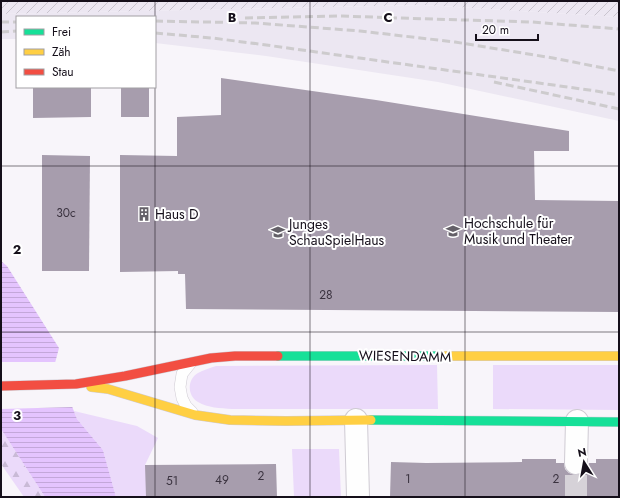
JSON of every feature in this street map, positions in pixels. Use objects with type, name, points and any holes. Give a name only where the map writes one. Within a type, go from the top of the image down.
[{"type":"street","name":"WIESENDAMM","points":[[1,386],[76,384],[125,376],[211,358],[236,356],[619,356]]},
{"type":"street","name":"WIESENDAMM","points":[[76,384],[108,389],[195,415],[230,420],[619,422]]},
{"type":"street","points":[[356,420],[358,497]]},
{"type":"street","points":[[576,463],[577,421]]},
{"type":"lane","points":[[192,362],[182,374],[180,387],[182,398],[186,406],[195,415]]},
{"type":"shaded area","points":[[1,1],[619,1],[619,17],[424,5],[1,14]]},
{"type":"shaded area","points":[[424,5],[619,17],[619,121],[438,82],[266,56],[156,43],[156,16],[16,16],[16,39],[1,39],[1,14]]},
{"type":"shaded area","points":[[1,261],[7,266],[59,348],[55,363],[77,419],[103,450],[116,497],[45,497],[1,429]]},
{"type":"green space","points":[[437,365],[438,409],[232,409],[210,407],[202,404],[194,399],[190,392],[190,383],[194,376],[202,371],[216,366]]},
{"type":"green space","points":[[493,365],[619,365],[619,410],[493,409]]},
{"type":"green space","points":[[74,411],[137,426],[158,438],[145,465],[246,497],[116,497],[103,450],[77,419]]},
{"type":"green space","points":[[1,429],[45,497],[24,497],[1,464]]},
{"type":"green space","points":[[292,449],[339,449],[341,497],[294,497]]},
{"type":"pier","points":[[1,362],[58,362],[74,407],[1,409]]},
{"type":"building","points":[[221,78],[376,100],[569,131],[569,151],[534,151],[535,200],[619,201],[619,312],[186,309],[185,274],[178,274],[178,271],[120,272],[120,155],[177,156],[177,117],[221,115]]},
{"type":"building","points":[[33,88],[91,88],[91,117],[33,118]]},
{"type":"building","points":[[121,88],[149,88],[149,117],[121,117]]},
{"type":"building","points":[[42,155],[90,156],[89,271],[42,271]]},
{"type":"building","points":[[522,459],[556,459],[556,463],[564,463],[565,469],[569,473],[576,475],[582,474],[586,470],[589,463],[596,463],[596,459],[619,459],[619,497],[390,497],[391,462],[522,462]]},
{"type":"building","points":[[276,464],[277,497],[146,497],[145,465]]},
{"type":"tunnel","points":[[576,463],[576,497]]},
{"type":"railway","points":[[245,18],[342,16],[532,22],[619,29]]},
{"type":"railway","points":[[156,21],[255,23],[360,31],[455,42],[553,58],[619,71]]},
{"type":"railway","points":[[1,22],[16,22]]},
{"type":"railway","points":[[1,32],[16,31]]},
{"type":"railway","points":[[156,33],[259,44],[619,95]]},
{"type":"railway","points":[[494,82],[619,109]]},
{"type":"traffic: fast","points":[[278,356],[439,356]]},
{"type":"traffic: fast","points":[[371,420],[619,422]]},
{"type":"traffic: slow","points":[[439,356],[619,356]]},
{"type":"traffic: slow","points":[[91,387],[108,389],[195,415],[230,420],[371,420]]},
{"type":"traffic: jam","points":[[1,386],[76,384],[125,376],[211,358],[235,356],[278,356]]},
{"type":"place","name":"Haus D","points":[[144,214]]},
{"type":"place","name":"Hochschule für Musik und Theater","points":[[453,231]]},
{"type":"place","name":"Junges SchauSpielHaus","points":[[278,232]]}]
